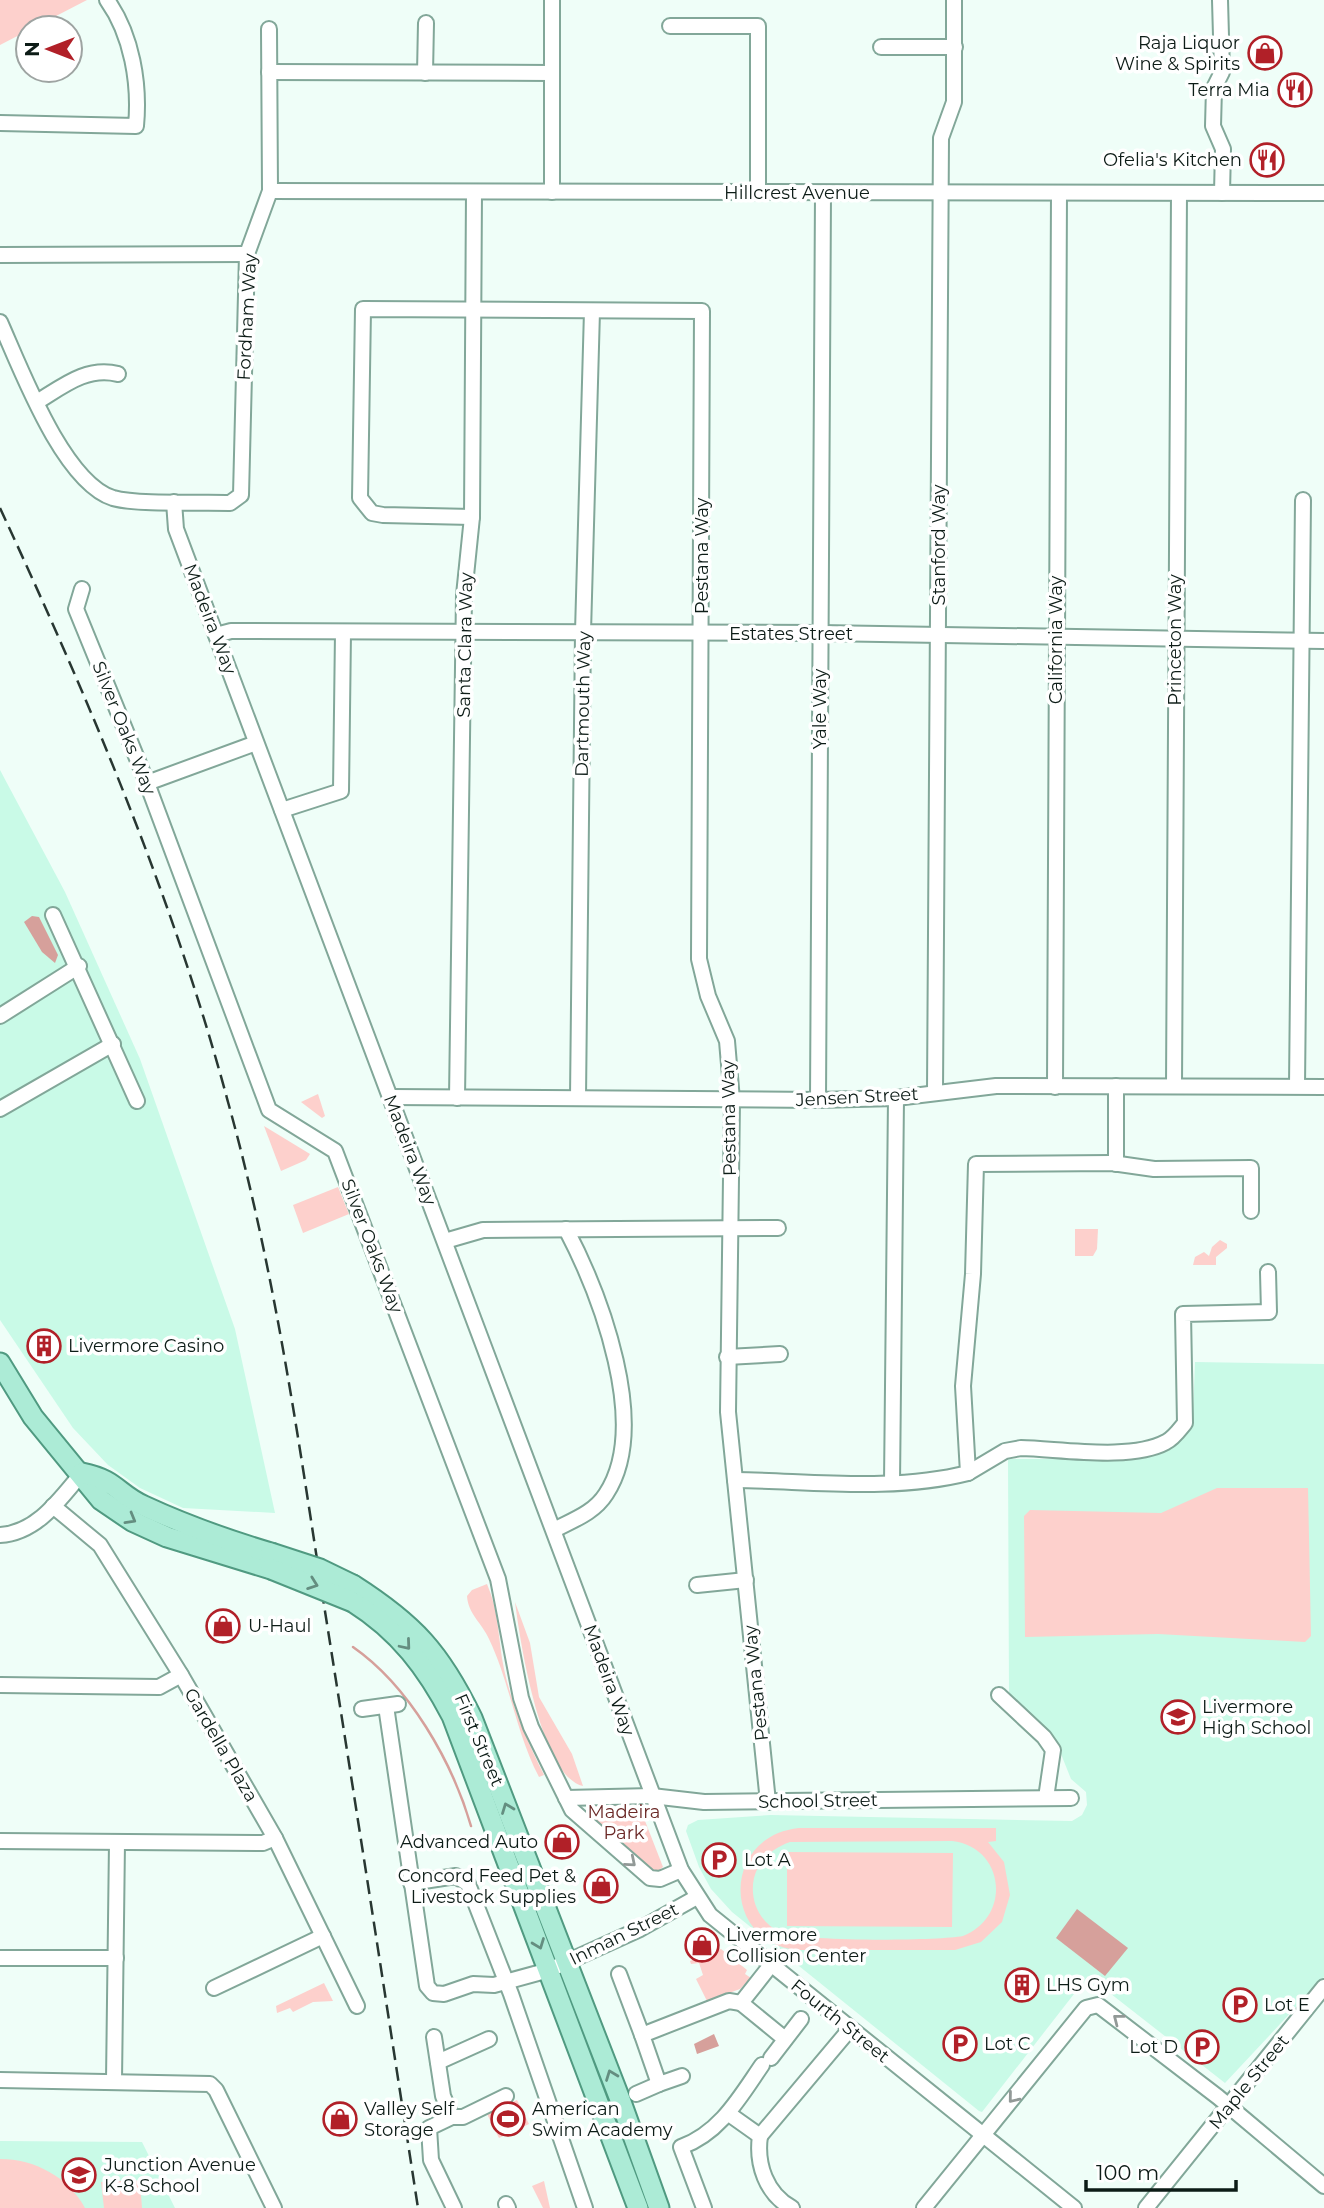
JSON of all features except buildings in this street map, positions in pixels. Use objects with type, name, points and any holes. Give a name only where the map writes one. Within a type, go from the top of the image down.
[{"type":"main road","name":"First Street","points":[[0,1363],[33,1417],[101,1500],[132,1521],[177,1541],[271,1561],[353,1593],[411,1626],[454,1680],[472,1718],[568,1962],[659,2208]]},
{"type":"main road","name":"First Street","points":[[353,1593],[398,1636],[421,1663],[452,1716],[638,2208]]},
{"type":"street","points":[[0,123],[136,126],[138,107],[126,35],[107,0]]},
{"type":"street","points":[[552,0],[552,192]]},
{"type":"street","name":"Stanford Way","points":[[935,1092],[941,138],[954,102],[954,0]]},
{"type":"street","points":[[1220,0],[1222,72],[1214,89],[1213,126],[1223,149],[1222,193]]},
{"type":"street","points":[[425,73],[426,23]]},
{"type":"street","points":[[670,26],[758,26],[758,192]]},
{"type":"street","name":"Fordham Way","points":[[174,502],[230,503],[241,495],[247,254],[270,191],[269,29]]},
{"type":"street","points":[[881,47],[955,47]]},
{"type":"street","points":[[269,72],[552,73]]},
{"type":"street","name":"Hillcrest Avenue","points":[[270,191],[1324,193]]},
{"type":"street","name":"Santa Clara Way","points":[[457,1098],[464,595],[472,517],[474,192]]},
{"type":"street","name":"Yale Way","points":[[818,1100],[823,193]]},
{"type":"street","name":"California Way","points":[[1055,1087],[1059,193]]},
{"type":"street","name":"Princeton Way","points":[[1174,1086],[1179,193]]},
{"type":"street","points":[[0,255],[247,254]]},
{"type":"street","points":[[472,517],[383,515],[365,508],[360,498],[363,309],[592,311]]},
{"type":"street","name":"Pestana Way","points":[[592,311],[702,312],[699,959],[708,996],[727,1041],[732,1100],[728,1230],[728,1412],[768,1801]]},
{"type":"street","name":"Dartmouth Way","points":[[578,1098],[583,632],[592,311]]},
{"type":"street","points":[[0,322],[64,453],[88,485],[114,498],[174,502]]},
{"type":"street","points":[[37,402],[84,374],[103,370],[118,374]]},
{"type":"street","points":[[1297,1086],[1303,500]]},
{"type":"street","name":"Madeira Way","points":[[174,502],[176,530],[554,1530],[652,1797]]},
{"type":"street","name":"Silver Oaks Way","points":[[82,589],[76,609],[147,783],[269,1110],[335,1151],[498,1579],[507,1614],[513,1665],[528,1717],[578,1818],[650,1878],[660,1879],[681,1870]]},
{"type":"street","name":"Estates Street","points":[[216,635],[231,631],[702,635],[820,633],[1175,641],[1324,641]]},
{"type":"street","points":[[282,810],[341,791],[343,632]]},
{"type":"street","points":[[147,783],[256,743]]},
{"type":"street","points":[[53,915],[79,966],[137,1101]]},
{"type":"street","points":[[0,1016],[79,966]]},
{"type":"street","points":[[0,1109],[113,1044]]},
{"type":"street","name":"Jensen Street","points":[[390,1097],[818,1100],[896,1098],[996,1086],[1324,1087]]},
{"type":"street","points":[[1116,1086],[1116,1164]]},
{"type":"street","points":[[892,1483],[896,1098]]},
{"type":"street","points":[[968,1473],[963,1386],[973,1275],[976,1164],[1116,1164],[1154,1169],[1251,1168],[1251,1211]]},
{"type":"street","points":[[445,1241],[483,1230],[778,1228]]},
{"type":"street","points":[[554,1530],[583,1516],[608,1492],[619,1459],[624,1407],[615,1351],[566,1229]]},
{"type":"street","points":[[735,1480],[892,1483],[968,1473],[1004,1451],[1021,1448],[1130,1451],[1151,1449],[1170,1441],[1185,1423],[1183,1314],[1269,1312],[1268,1272]]},
{"type":"street","points":[[727,1357],[780,1354]]},
{"type":"street","points":[[0,1535],[20,1531],[53,1506],[82,1474]]},
{"type":"street","name":"Gardella Plaza","points":[[53,1506],[100,1545],[181,1675],[275,1839],[357,2006]]},
{"type":"street","points":[[697,1585],[746,1580]]},
{"type":"street","points":[[0,1685],[159,1687],[181,1675]]},
{"type":"street","points":[[999,1695],[1044,1737],[1053,1750],[1046,1798]]},
{"type":"street","points":[[362,1709],[392,1705],[411,1883],[456,1877],[468,1884],[506,1982],[585,2208]]},
{"type":"street","name":"School Street","points":[[566,1798],[652,1797],[705,1802],[1071,1798]]},
{"type":"street","name":"Fourth Street","points":[[652,1797],[681,1870],[710,1915],[1074,2208]]},
{"type":"street","points":[[0,1841],[263,1843],[275,1839]]},
{"type":"street","points":[[114,2081],[117,1842]]},
{"type":"street","name":"Inman Street","points":[[411,1883],[427,1986],[433,1993],[444,1994],[473,1984],[488,1986],[506,1982],[568,1962],[640,1929],[697,1897]]},
{"type":"street","points":[[214,1988],[324,1936]]},
{"type":"street","points":[[0,1958],[116,1958]]},
{"type":"street","points":[[741,2003],[771,1965]]},
{"type":"street","points":[[619,1974],[659,2084]]},
{"type":"street","name":"Maple Street","points":[[1146,2208],[1324,1987]]},
{"type":"street","points":[[642,2035],[729,2001],[741,2003],[785,2039]]},
{"type":"street","points":[[924,2208],[1086,2008],[1098,2005],[1230,2106],[1324,2186]]},
{"type":"street","points":[[704,2208],[681,2147],[696,2142],[729,2114],[801,2019]]},
{"type":"street","points":[[792,2208],[782,2203],[767,2186],[758,2148],[761,2136],[850,2029]]},
{"type":"street","points":[[434,2036],[443,2096],[452,2117]]},
{"type":"street","points":[[438,2062],[489,2039]]},
{"type":"street","points":[[636,2094],[682,2076]]},
{"type":"street","points":[[0,2080],[210,2084],[216,2090],[274,2208]]},
{"type":"street","points":[[454,2208],[431,2160],[429,2128],[452,2117],[463,2117],[506,2096]]},
{"type":"street","points":[[729,2114],[761,2136]]},
{"type":"shaded area","points":[[0,770],[65,892],[140,1059],[235,1329],[275,1513],[183,1508],[140,1488],[108,1465],[73,1428],[0,1320]]},
{"type":"shaded area","points":[[32,916],[39,917],[58,955],[55,963],[42,952],[24,922]]},
{"type":"shaded area","name":"Livermore High School","points":[[1195,1362],[1324,1364],[1324,1977],[1225,2083],[1088,1976],[982,2112],[732,1912],[711,1889],[699,1867],[686,1831],[688,1825],[698,1820],[771,1815],[1072,1821],[1082,1815],[1087,1805],[1086,1792],[1071,1779],[1055,1739],[1009,1695],[1008,1459],[1128,1459],[1170,1449],[1186,1432],[1193,1416]]},
{"type":"shaded area","points":[[1077,1909],[1128,1948],[1105,1976],[1056,1938]]},
{"type":"shaded area","points":[[714,2034],[719,2046],[697,2054],[694,2044]]},
{"type":"shaded area","name":"Junction Avenue K-8 School","points":[[0,2141],[142,2142],[175,2208],[0,2208]]},
{"type":"green space","points":[[0,0],[87,0],[60,14],[14,14],[14,38],[0,45]]},
{"type":"green space","points":[[318,1094],[325,1116],[322,1118],[301,1102]]},
{"type":"green space","points":[[264,1126],[310,1154],[306,1160],[281,1171]]},
{"type":"green space","points":[[338,1187],[349,1214],[303,1233],[293,1205]]},
{"type":"green space","points":[[1075,1229],[1098,1229],[1097,1249],[1093,1256],[1075,1256]]},
{"type":"green space","points":[[1220,1240],[1227,1244],[1227,1248],[1216,1257],[1216,1265],[1193,1265],[1195,1257],[1204,1252],[1209,1256],[1212,1247]]},
{"type":"green space","points":[[1217,1488],[1308,1488],[1311,1636],[1305,1642],[1158,1634],[1025,1637],[1024,1516],[1030,1510],[1161,1513]]},
{"type":"green space","points":[[487,1584],[496,1615],[507,1683],[544,1775],[539,1777],[524,1743],[496,1656],[468,1602],[467,1596],[472,1590]]},
{"type":"green space","points":[[515,1602],[530,1643],[539,1697],[572,1754],[583,1786],[568,1777],[555,1759],[544,1734],[528,1675]]},
{"type":"green space","name":"Madeira Park","points":[[593,1803],[638,1803],[663,1867],[655,1873],[590,1822],[587,1809]]},
{"type":"green space","points":[[799,1828],[996,1828],[996,1841],[988,1842],[1004,1862],[1010,1895],[1002,1922],[981,1942],[955,1950],[799,1950],[773,1943],[755,1930],[744,1911],[740,1890],[744,1869],[755,1850],[773,1835]],"holes":[[[952,1841],[970,1846],[983,1856],[992,1869],[996,1884],[995,1899],[989,1914],[979,1927],[963,1936],[870,1940],[793,1935],[780,1932],[767,1923],[758,1910],[753,1894],[754,1878],[759,1865],[772,1851],[790,1842]]]},
{"type":"green space","points":[[787,1852],[953,1853],[952,1927],[787,1926]]},
{"type":"green space","points":[[721,1949],[747,1970],[745,1974],[751,1978],[740,1989],[707,2001],[696,1979],[703,1975],[699,1963],[691,1964],[690,1961]]},
{"type":"green space","points":[[324,1983],[333,2001],[313,2002],[293,2012],[290,2008],[277,2013],[276,2006]]},
{"type":"green space","name":"American Swim Academy","points":[[517,2100],[529,2124],[499,2138],[487,2114]]},
{"type":"green space","points":[[0,2159],[26,2162],[49,2172],[69,2187],[85,2208],[0,2208]]},
{"type":"green space","points":[[544,2181],[550,2208],[543,2208],[532,2186]]},
{"type":"green space","points":[[101,2182],[140,2182],[142,2208],[104,2208]]},
{"type":"waterway","points":[[353,1647],[392,1682],[426,1727],[452,1776],[471,1826]]},
{"type":"railway","points":[[0,508],[97,726],[155,875],[206,1025],[244,1164],[272,1289],[294,1415],[418,2208]]},
{"type":"place","name":"Raja Liquor Wine & Spirits","points":[[1265,53]]},
{"type":"place","name":"Terra Mia","points":[[1295,90]]},
{"type":"place","name":"Ofelia's Kitchen","points":[[1267,160]]},
{"type":"place","name":"Livermore Casino","points":[[44,1346]]},
{"type":"place","name":"U-Haul","points":[[223,1626]]},
{"type":"place","name":"Livermore High School","points":[[1178,1717]]},
{"type":"place","name":"Advanced Auto","points":[[562,1842]]},
{"type":"place","name":"Lot A","points":[[719,1860]]},
{"type":"place","name":"Concord Feed Pet & Livestock Supplies","points":[[601,1886]]},
{"type":"place","name":"Livermore Collision Center","points":[[702,1945]]},
{"type":"place","name":"LHS Gym","points":[[1022,1985]]},
{"type":"place","name":"Lot E","points":[[1240,2005]]},
{"type":"place","name":"Lot C","points":[[960,2044]]},
{"type":"place","name":"Lot D","points":[[1202,2047]]},
{"type":"place","name":"Valley Self Storage","points":[[340,2119]]},
{"type":"place","name":"American Swim Academy","points":[[508,2119]]},
{"type":"place","name":"Junction Avenue K-8 School","points":[[79,2175]]}]
